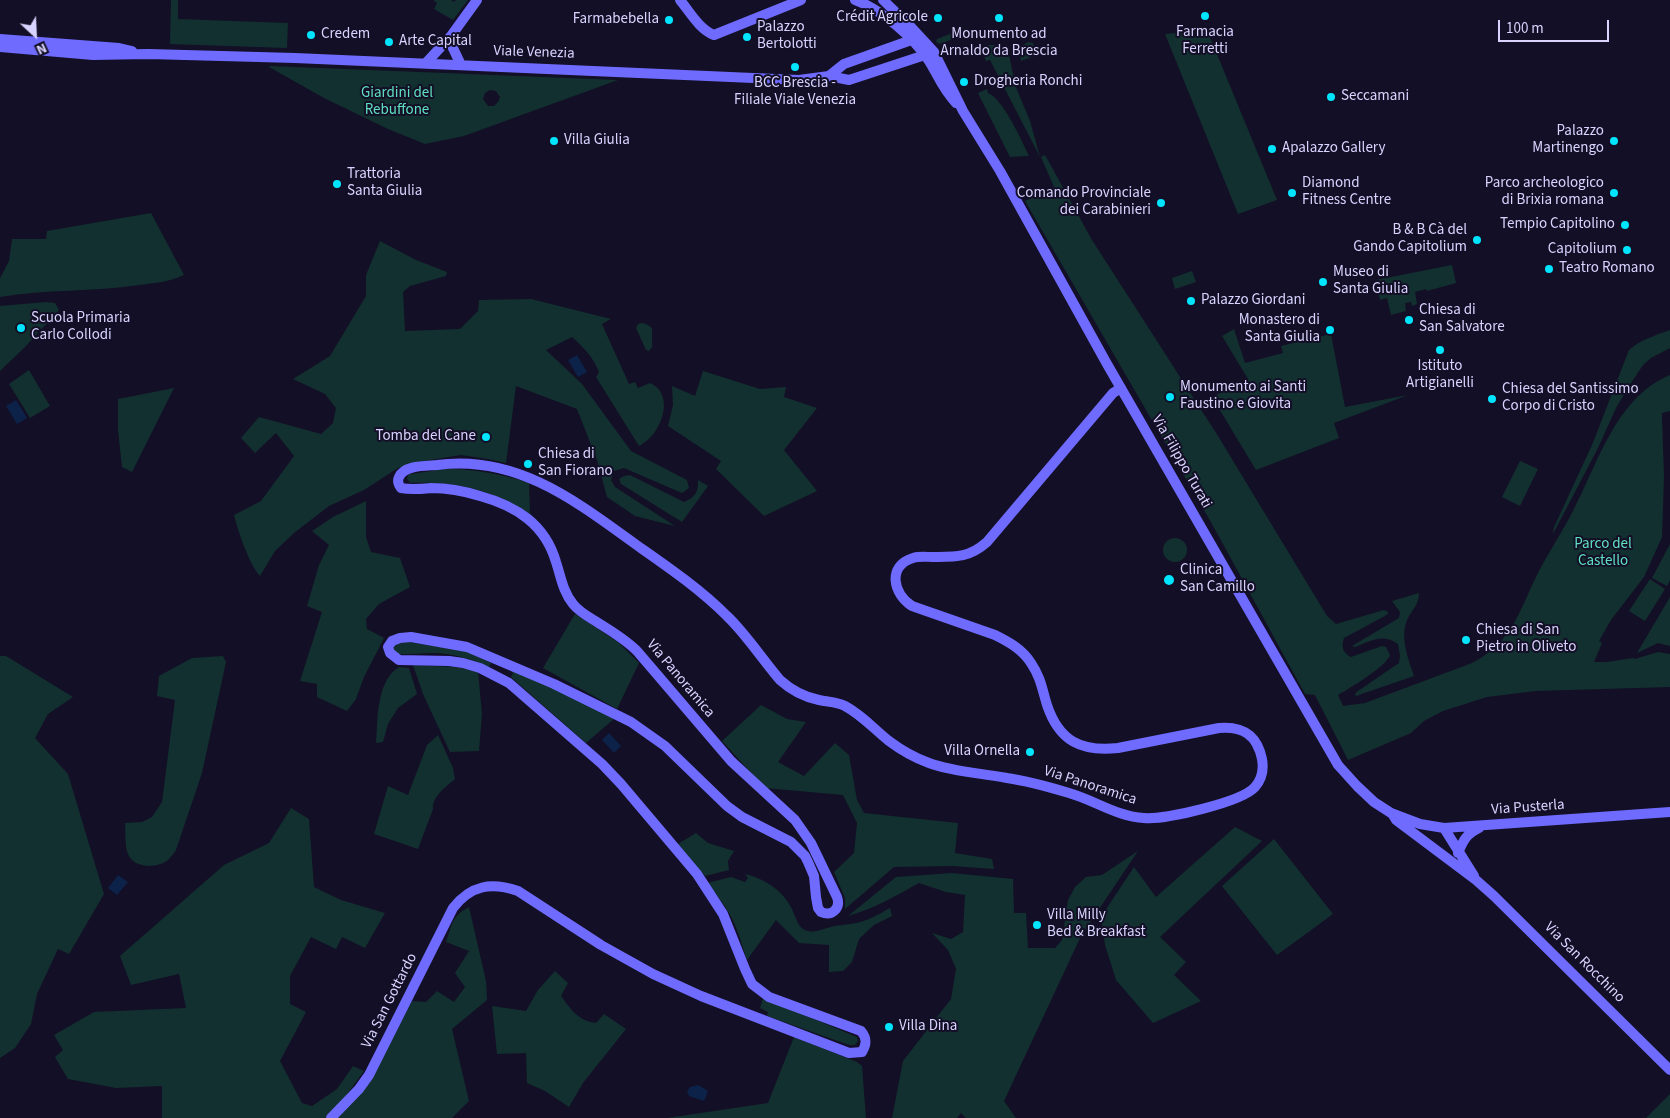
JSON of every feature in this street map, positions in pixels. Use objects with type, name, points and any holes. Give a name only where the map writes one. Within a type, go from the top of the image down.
[{"type":"street","points":[[426,63],[451,36],[477,0]]},
{"type":"street","points":[[680,0],[701,26],[714,36],[801,0]]},
{"type":"street","points":[[855,0],[864,3],[916,39]]},
{"type":"street","points":[[883,0],[929,54]]},
{"type":"street","points":[[451,36],[452,46],[461,65]]},
{"type":"street","name":"Viale Venezia","points":[[0,39],[119,48],[148,54]]},
{"type":"street","name":"Viale Venezia","points":[[829,76],[844,64],[916,39]]},
{"type":"street","name":"Viale Venezia","points":[[0,47],[93,55],[148,54],[426,63],[800,80],[829,76],[849,80],[929,54]]},
{"type":"street","name":"Via Filippo Turati","points":[[929,54],[932,66],[944,90],[963,110]]},
{"type":"street","name":"Via Filippo Turati","points":[[929,54],[1000,171],[1121,388],[1331,754],[1357,786],[1374,802],[1391,812]]},
{"type":"street","name":"Via Panoramica","points":[[468,893],[476,889],[497,885],[518,890],[631,963],[678,986],[849,1053],[862,1052],[865,1047],[865,1036],[861,1032],[769,997],[752,984],[724,914],[697,874],[622,784],[602,764],[509,683],[480,668],[463,663],[399,660],[390,654],[388,647],[392,641],[400,638],[420,638],[459,644],[535,675],[630,722],[665,746],[727,806],[791,842],[805,856],[814,876],[818,908],[821,912],[830,914],[838,907],[837,897],[811,843],[800,826],[731,761],[637,650],[627,641],[579,611],[573,605],[566,594],[550,544],[544,533],[531,520],[499,503],[480,496],[456,490],[431,488],[409,490],[401,488],[398,483],[398,478],[403,472],[410,469],[451,463],[481,464],[510,470],[554,488],[601,519],[697,590],[728,616],[780,680],[789,688],[806,696],[846,706],[889,741],[917,758],[942,767],[1009,778],[1071,794],[1130,816],[1144,818],[1174,816],[1248,794],[1255,788],[1261,778],[1263,766],[1261,754],[1251,736],[1242,730],[1232,727],[1219,728],[1103,750],[1082,746],[1064,735],[1056,725],[1050,713],[1038,675],[1025,654],[995,635],[912,606],[904,601],[896,588],[895,581],[901,565],[912,558],[959,557],[978,551],[1113,393],[1121,388]]},
{"type":"street","name":"Via Pusterla","points":[[1391,812],[1420,824],[1444,828],[1670,812]]},
{"type":"street","name":"Via San Rocchino","points":[[1391,812],[1396,820],[1476,880],[1528,928],[1670,1070]]},
{"type":"street","points":[[1458,853],[1465,837],[1482,826]]},
{"type":"street","name":"Via San Rocchino","points":[[1444,828],[1476,880]]},
{"type":"street","name":"Via San Gottardo","points":[[331,1118],[359,1089],[369,1075],[453,908],[468,893]]},
{"type":"green space","points":[[171,0],[178,0],[178,19],[288,23],[287,48],[170,44]]},
{"type":"green space","points":[[433,0],[451,0],[454,2],[456,0],[468,0],[453,20],[434,9],[437,3]]},
{"type":"green space","points":[[965,28],[968,30],[968,33],[940,44],[936,42],[937,39]]},
{"type":"green space","points":[[1207,30],[1277,200],[1238,214],[1165,34]]},
{"type":"green space","points":[[1028,42],[1033,43],[1037,55],[1021,61],[1021,48]]},
{"type":"green space","points":[[985,45],[1003,47],[1009,54],[1015,85],[1030,121],[1040,157],[990,60],[986,61],[982,50]]},
{"type":"green space","name":"Giardini del Rebuffone","points":[[269,67],[618,80],[464,136],[425,144],[388,129],[324,98]],"holes":[[[490,90],[496,91],[500,97],[498,102],[494,106],[488,106],[483,99],[485,93]]]},
{"type":"green space","points":[[987,89],[988,93],[1000,103],[1029,156],[1010,157],[978,93]]},
{"type":"green space","name":"Parco del Castello","points":[[1045,155],[1092,240],[1218,436],[1327,616],[1336,624],[1384,610],[1388,612],[1383,617],[1344,638],[1343,649],[1351,657],[1382,646],[1386,647],[1390,655],[1375,671],[1338,695],[1343,706],[1365,703],[1472,663],[1496,646],[1512,626],[1541,568],[1566,525],[1602,450],[1623,414],[1636,398],[1652,385],[1670,375],[1670,411],[1662,413],[1664,477],[1662,537],[1644,577],[1611,620],[1599,641],[1602,643],[1594,662],[1635,659],[1658,652],[1670,654],[1670,687],[1535,691],[1487,697],[1443,711],[1424,721],[1411,733],[1348,760],[1315,695],[1305,694],[1212,524],[1025,201],[1054,187],[1041,157]]},
{"type":"green space","points":[[151,213],[184,275],[162,282],[122,287],[17,294],[0,297],[0,278],[9,261],[12,239],[46,239],[47,231]]},
{"type":"green space","points":[[380,241],[416,260],[447,272],[446,276],[410,286],[403,292],[405,331],[460,329],[478,311],[479,300],[531,299],[611,319],[602,324],[629,384],[635,382],[638,388],[650,383],[656,387],[663,397],[664,411],[659,424],[651,437],[639,446],[596,377],[599,372],[588,353],[572,337],[546,350],[582,384],[631,451],[687,480],[689,488],[682,493],[624,468],[614,471],[611,480],[615,487],[675,526],[635,516],[607,497],[597,460],[577,409],[516,386],[506,463],[461,455],[418,462],[398,468],[364,490],[329,506],[294,533],[275,551],[260,576],[248,556],[234,515],[261,501],[294,456],[276,433],[255,453],[241,438],[259,417],[321,434],[333,423],[336,408],[325,394],[293,379],[330,356],[366,296],[366,275]]},
{"type":"green space","points":[[1452,265],[1456,283],[1427,291],[1426,289],[1415,292],[1417,304],[1412,306],[1411,302],[1405,303],[1406,311],[1391,315],[1387,298],[1380,300],[1376,280]]},
{"type":"green space","points":[[1192,271],[1196,282],[1175,289],[1172,278]]},
{"type":"green space","name":"Scuola Primaria Carlo Collodi","points":[[55,303],[59,310],[0,371],[0,306]]},
{"type":"green space","points":[[641,323],[652,328],[652,347],[649,351],[646,350],[636,328]]},
{"type":"green space","points":[[1234,329],[1245,363],[1283,353],[1281,346],[1331,334],[1345,407],[1408,395],[1334,423],[1339,438],[1256,470],[1212,397],[1248,379],[1222,336]]},
{"type":"green space","points":[[1670,330],[1670,348],[1651,358],[1643,365],[1631,383],[1616,408],[1598,448],[1553,534],[1554,527],[1592,445],[1629,350],[1643,341]]},
{"type":"green space","points":[[29,370],[50,406],[30,418],[9,384]]},
{"type":"green space","points":[[703,371],[760,389],[786,387],[784,397],[817,408],[784,450],[817,491],[764,516],[716,469],[721,461],[668,426],[673,405],[672,386],[695,396]]},
{"type":"green space","points":[[174,388],[132,472],[122,467],[118,430],[118,399]]},
{"type":"green space","points":[[1520,461],[1538,469],[1520,506],[1502,497]]},
{"type":"green space","points":[[445,469],[477,471],[529,482],[530,514],[501,498],[472,488],[442,483],[410,483],[407,479],[408,475],[411,474]]},
{"type":"green space","points":[[630,475],[684,502],[696,494],[698,480],[708,486],[682,522],[621,484],[619,479]]},
{"type":"green space","points":[[366,501],[366,537],[371,552],[400,558],[410,587],[379,604],[366,619],[367,629],[384,638],[364,677],[356,699],[347,711],[317,697],[317,684],[300,681],[322,612],[307,606],[319,565],[329,545],[312,531],[333,517]]},
{"type":"green space","points":[[1175,538],[1183,542],[1187,550],[1183,558],[1175,562],[1167,558],[1163,550],[1167,542]]},
{"type":"green space","points":[[1670,544],[1670,580],[1667,586],[1652,578]]},
{"type":"green space","points":[[1650,579],[1665,589],[1645,621],[1629,611]]},
{"type":"green space","points":[[1419,593],[1417,603],[1408,618],[1404,632],[1405,647],[1414,676],[1356,696],[1355,694],[1358,691],[1399,663],[1400,656],[1398,644],[1387,639],[1377,639],[1355,647],[1352,646],[1399,618],[1400,612],[1392,601]]},
{"type":"green space","points":[[1670,597],[1670,646],[1658,643],[1637,653]]},
{"type":"green space","points":[[575,614],[618,642],[639,663],[617,709],[543,668]]},
{"type":"green space","points":[[407,642],[466,651],[491,663],[489,667],[454,655],[432,653],[396,654],[393,651],[395,645]]},
{"type":"green space","points":[[0,656],[6,656],[73,697],[48,714],[35,738],[68,774],[104,894],[69,954],[58,949],[37,994],[31,1024],[15,1048],[0,1058]]},
{"type":"green space","points":[[223,656],[226,662],[202,773],[176,850],[168,860],[159,865],[147,866],[137,863],[132,860],[127,852],[125,823],[142,822],[152,817],[162,802],[175,700],[157,696],[159,676],[192,658]]},
{"type":"green space","points":[[413,665],[454,667],[478,671],[482,714],[479,751],[450,752],[423,694]]},
{"type":"green space","points":[[399,667],[409,668],[417,694],[398,708],[388,724],[383,742],[376,743],[378,712],[382,691],[391,673]]},
{"type":"green space","points":[[512,670],[536,679],[614,719],[586,743],[511,677]]},
{"type":"green space","points":[[761,705],[787,719],[806,722],[778,762],[804,776],[835,743],[849,755],[857,800],[864,813],[958,823],[955,853],[992,859],[994,869],[953,866],[894,867],[845,909],[845,898],[834,872],[854,853],[857,823],[843,795],[765,788],[722,741]]},
{"type":"green space","points":[[438,735],[453,768],[455,779],[440,792],[435,800],[418,849],[374,834],[388,786],[408,795],[427,745]]},
{"type":"green space","points":[[291,808],[309,819],[314,887],[341,900],[385,913],[365,948],[342,937],[336,949],[311,937],[290,976],[290,1004],[306,1012],[280,1061],[302,1103],[312,1106],[337,1089],[353,1066],[364,1071],[337,1108],[325,1118],[162,1118],[162,1086],[116,1088],[68,1079],[55,1057],[63,1050],[54,1035],[94,1012],[186,1008],[179,974],[131,985],[120,956],[224,865],[269,843]]},
{"type":"green space","points":[[1235,827],[1262,841],[1160,937],[1186,962],[1174,975],[1201,1001],[1153,1023],[1116,980],[1105,945],[1101,917],[1134,867],[1156,897]]},
{"type":"green space","points":[[696,833],[708,843],[734,851],[728,861],[729,870],[705,876],[678,844]]},
{"type":"green space","points":[[1274,839],[1333,914],[1277,955],[1222,886]]},
{"type":"green space","points":[[1138,851],[1081,936],[1004,1101],[1016,1118],[966,1118],[961,1113],[957,1118],[892,1118],[903,1061],[951,999],[956,969],[948,950],[932,933],[951,939],[963,932],[965,895],[946,892],[919,883],[875,906],[848,916],[896,877],[952,873],[1013,879],[1014,913],[1026,913],[1028,948],[1055,948],[1062,940],[1068,900],[1075,887],[1086,877],[1102,875]]},
{"type":"green space","points":[[745,874],[766,882],[777,890],[791,907],[800,926],[808,931],[861,922],[890,908],[892,916],[874,925],[859,939],[852,962],[843,971],[829,972],[829,945],[799,943],[776,920],[747,960],[731,917],[707,883],[731,877],[745,882],[748,878]]},
{"type":"green space","points":[[469,907],[486,981],[487,1000],[452,1029],[469,1101],[452,1118],[338,1118],[374,1075],[412,1001],[426,1002],[437,991],[454,1002],[465,987],[455,973],[469,951],[446,942],[455,918]]},
{"type":"green space","points":[[555,971],[568,983],[561,996],[576,1014],[585,1020],[596,1023],[604,1014],[626,1029],[583,1083],[569,1107],[545,1091],[527,1083],[526,1053],[497,1054],[492,1006],[526,1011],[538,990]]},
{"type":"green space","points":[[763,998],[857,1037],[858,1041],[855,1045],[849,1045],[767,1016],[768,1012],[760,1008]]},
{"type":"green space","points":[[794,1037],[857,1062],[862,1066],[866,1118],[667,1118],[768,1103]]},
{"type":"green space","points":[[1670,1094],[1670,1118],[1646,1118]]},
{"type":"water","points":[[577,355],[587,372],[578,377],[568,360]]},
{"type":"water","points":[[16,400],[27,418],[17,424],[6,406]]},
{"type":"water","points":[[609,733],[621,746],[614,753],[602,740]]},
{"type":"water","points":[[118,875],[128,882],[117,895],[108,888]]},
{"type":"water","points":[[698,1085],[708,1091],[704,1101],[689,1096],[687,1091],[690,1087]]},
{"type":"place","name":"Farmacia Ferretti","points":[[1205,16]]},
{"type":"place","name":"Crédit Agricole","points":[[938,18]]},
{"type":"place","name":"Monumento ad Arnaldo da Brescia","points":[[999,18]]},
{"type":"place","name":"Farmabebella","points":[[669,20]]},
{"type":"place","name":"Credem","points":[[311,35]]},
{"type":"place","name":"Palazzo Bertolotti","points":[[747,37]]},
{"type":"place","name":"Arte Capital","points":[[389,42]]},
{"type":"place","name":"BCC Brescia - Filiale Viale Venezia","points":[[795,67]]},
{"type":"place","name":"Drogheria Ronchi","points":[[964,82]]},
{"type":"place","name":"Seccamani","points":[[1331,97]]},
{"type":"place","name":"Villa Giulia","points":[[554,141]]},
{"type":"place","name":"Palazzo Martinengo","points":[[1614,141]]},
{"type":"place","name":"Apalazzo Gallery","points":[[1272,149]]},
{"type":"place","name":"Trattoria Santa Giulia","points":[[337,184]]},
{"type":"place","name":"Diamond Fitness Centre","points":[[1292,193]]},
{"type":"place","name":"Parco archeologico di Brixia romana","points":[[1614,193]]},
{"type":"place","name":"Comando Provinciale dei Carabinieri","points":[[1161,203]]},
{"type":"place","name":"Tempio Capitolino","points":[[1625,225]]},
{"type":"place","name":"B & B Cà del Gando Capitolium","points":[[1477,240]]},
{"type":"place","name":"Capitolium","points":[[1627,250]]},
{"type":"place","name":"Teatro Romano","points":[[1549,269]]},
{"type":"place","name":"Museo di Santa Giulia","points":[[1323,282]]},
{"type":"place","name":"Palazzo Giordani","points":[[1191,301]]},
{"type":"place","name":"Chiesa di San Salvatore","points":[[1409,320]]},
{"type":"place","name":"Scuola Primaria Carlo Collodi","points":[[21,328]]},
{"type":"place","name":"Monastero di Santa Giulia","points":[[1330,330]]},
{"type":"place","name":"Istituto Artigianelli","points":[[1440,350]]},
{"type":"place","name":"Monumento ai Santi Faustino e Giovita","points":[[1170,397]]},
{"type":"place","name":"Chiesa del Santissimo Corpo di Cristo","points":[[1492,399]]},
{"type":"place","name":"Tomba del Cane","points":[[486,437]]},
{"type":"place","name":"Chiesa di San Fiorano","points":[[528,464]]},
{"type":"place","name":"Clinica San Camillo","points":[[1169,580]]},
{"type":"place","name":"Chiesa di San Pietro in Oliveto","points":[[1466,640]]},
{"type":"place","name":"Villa Ornella","points":[[1030,752]]},
{"type":"place","name":"Villa Milly Bed & Breakfast","points":[[1037,925]]},
{"type":"place","name":"Villa Dina","points":[[889,1027]]}]
